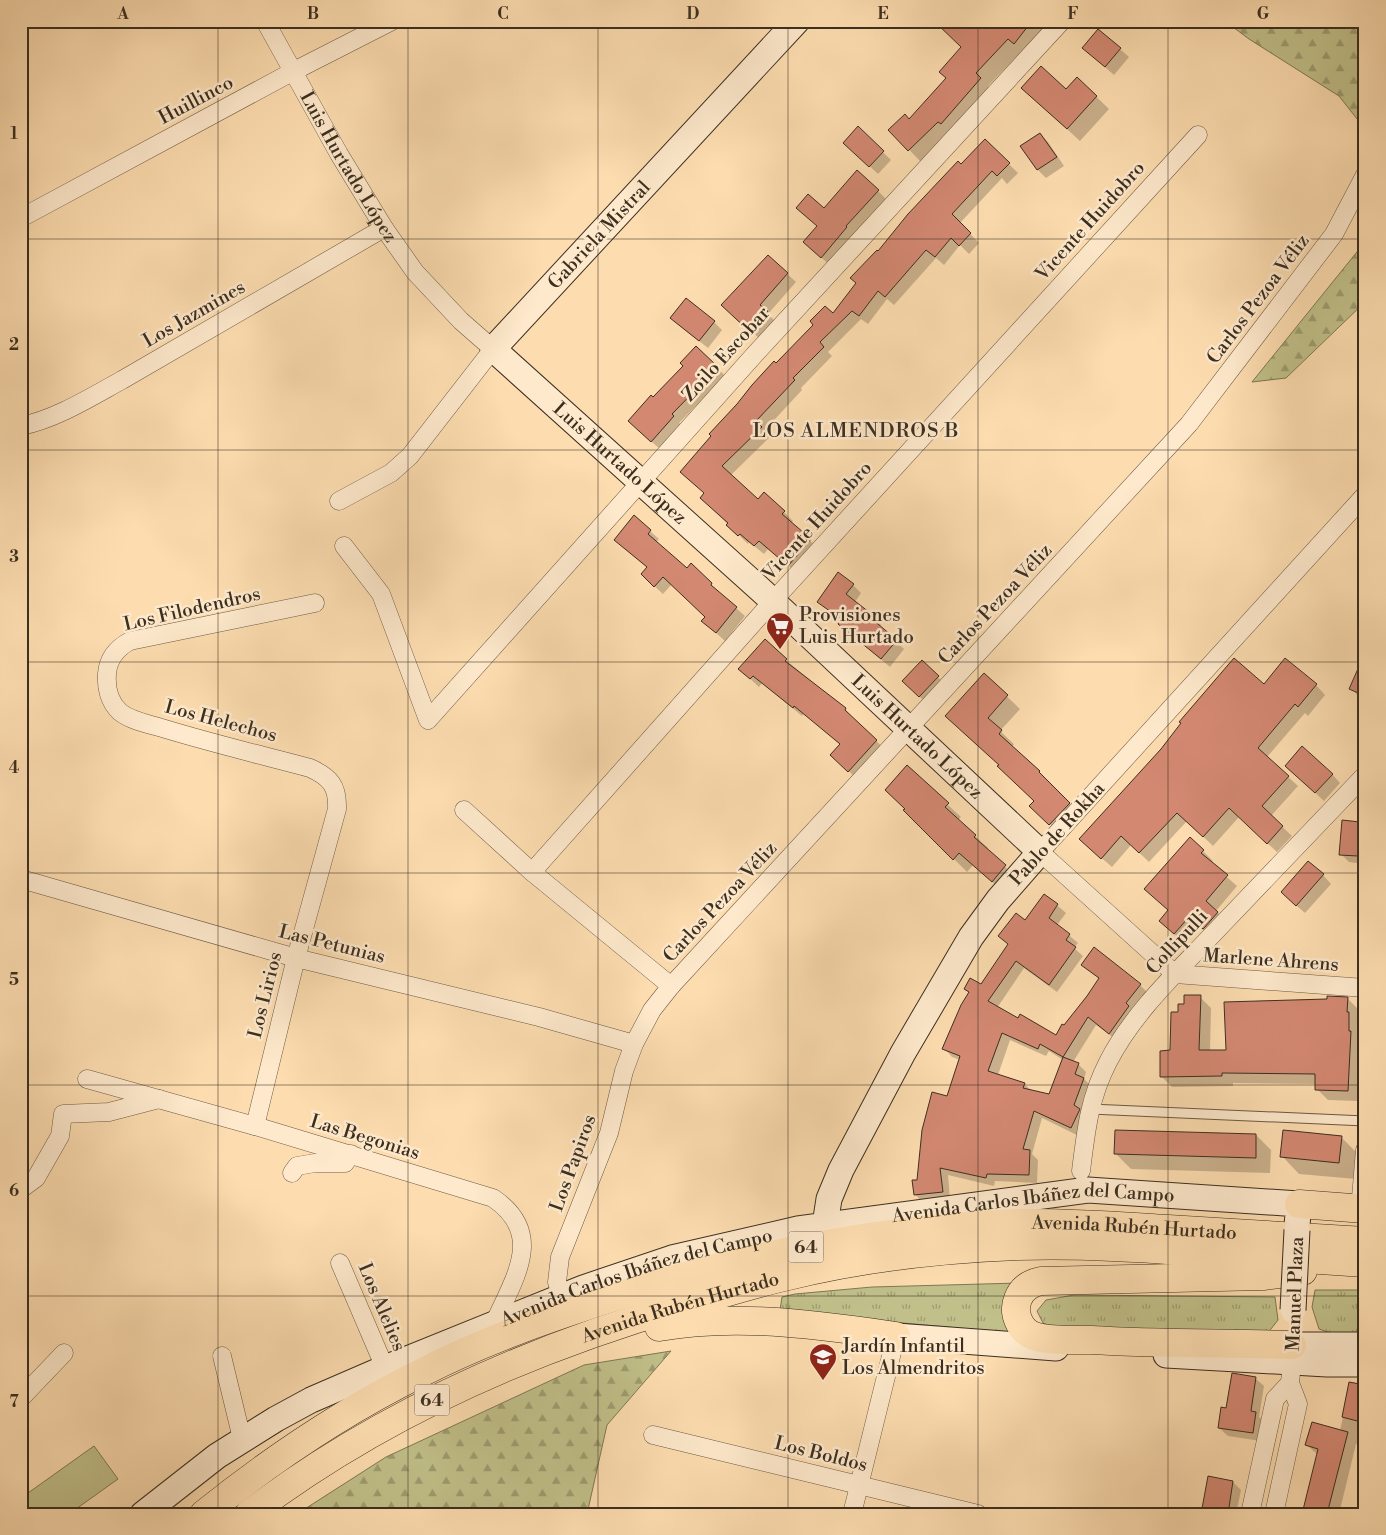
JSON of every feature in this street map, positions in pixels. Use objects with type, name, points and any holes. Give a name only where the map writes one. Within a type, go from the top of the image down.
[{"type":"highway","points":[[1298,1217],[1363,1203]]},
{"type":"highway","name":"Avenida Rubén Hurtado","points":[[204,1514],[288,1452],[342,1417],[394,1386],[446,1360],[571,1311],[640,1289],[734,1263],[805,1247],[941,1228],[1022,1223],[1074,1223],[1362,1255]]},
{"type":"highway","name":"Avenida Rubén Hurtado","points":[[256,1510],[323,1462],[378,1429],[433,1400],[547,1350],[650,1315],[783,1277],[839,1265],[938,1252],[1021,1246],[1090,1246],[1362,1255]]},
{"type":"highway","points":[[1291,1363],[1115,1342],[1041,1338],[1034,1336],[1022,1327],[1018,1321],[1016,1307],[1018,1299],[1027,1287],[1041,1281],[1286,1274],[1362,1255]]},
{"type":"highway","points":[[547,1350],[636,1331],[698,1321],[759,1320],[896,1336]]},
{"type":"main road","name":"Gabriela Mistral","points":[[493,349],[797,21]]},
{"type":"main road","name":"Luis Hurtado López","points":[[493,349],[763,592],[1040,852]]},
{"type":"main road","name":"Pablo de Rokha","points":[[825,1225],[829,1200],[841,1170],[903,1053],[971,937],[998,900],[1040,852]]},
{"type":"main road","name":"Avenida Carlos Ibáñez del Campo","points":[[143,1514],[192,1474],[242,1439],[276,1418],[311,1400],[561,1297],[672,1258],[798,1229],[1088,1190],[1298,1217]]},
{"type":"main road","name":"Manuel Plaza","points":[[1291,1363],[1298,1217]]},
{"type":"main road","points":[[896,1336],[1291,1363],[1365,1364]]},
{"type":"main road","points":[[1291,1363],[1365,1345]]},
{"type":"street","name":"Luis Hurtado López","points":[[265,21],[292,72],[384,228],[416,272],[462,321],[493,349]]},
{"type":"street","name":"Huillinco","points":[[21,218],[292,72],[392,21]]},
{"type":"street","name":"Zoilo Escobar","points":[[344,546],[381,594],[428,720],[776,330],[1061,22]]},
{"type":"street","name":"Vicente Huidobro","points":[[532,872],[772,602],[1198,134]]},
{"type":"street","name":"Carlos Pezoa Véliz","points":[[634,1044],[652,1010],[672,986],[1190,424],[1334,234],[1365,175]]},
{"type":"street","name":"Los Jazmines","points":[[21,426],[79,404],[384,228]]},
{"type":"street","name":"Gabriela Mistral","points":[[339,500],[391,473],[410,456],[493,349]]},
{"type":"street","name":"Pablo de Rokha","points":[[1040,852],[1365,495]]},
{"type":"street","name":"Los Filodendros","points":[[107,685],[107,671],[115,651],[121,645],[130,641],[315,603]]},
{"type":"street","name":"Los Helechos","points":[[107,685],[112,702],[118,711],[127,717],[186,735],[310,768],[323,774],[335,788]]},
{"type":"street","name":"Collipulli","points":[[1081,1171],[1089,1109],[1104,1070],[1120,1040],[1137,1017],[1175,974],[1365,775]]},
{"type":"street","name":"Los Lirios","points":[[255,1126],[296,958],[337,809],[338,798],[335,788]]},
{"type":"street","points":[[464,810],[532,872],[672,986]]},
{"type":"street","points":[[1040,852],[1175,974]]},
{"type":"street","name":"Las Petunias","points":[[21,879],[296,958],[539,1018],[634,1044]]},
{"type":"street","name":"Marlene Ahrens","points":[[1175,974],[1365,988]]},
{"type":"street","name":"Los Papiros","points":[[561,1297],[556,1282],[560,1257],[608,1133],[624,1071],[634,1044]]},
{"type":"street","name":"Las Begonias","points":[[87,1079],[255,1126],[493,1198],[506,1207],[515,1218],[523,1234],[523,1250],[513,1281],[494,1324]]},
{"type":"street","points":[[21,1189],[36,1178],[60,1136],[63,1114],[109,1112],[159,1099]]},
{"type":"street","points":[[1363,1203],[1365,1150]]},
{"type":"street","points":[[292,1173],[297,1166],[315,1163],[345,1163],[350,1154]]},
{"type":"street","name":"Los Alelies","points":[[340,1263],[385,1368]]},
{"type":"street","points":[[852,1514],[896,1336]]},
{"type":"street","points":[[21,1398],[64,1353]]},
{"type":"street","points":[[222,1356],[242,1439]]},
{"type":"street","points":[[1250,1514],[1275,1399],[1291,1363]]},
{"type":"street","name":"Manuel Plaza","points":[[1274,1514],[1298,1404],[1291,1363]]},
{"type":"street","name":"Los Boldos","points":[[653,1435],[978,1514]]},
{"type":"lane","points":[[1089,1109],[1365,1121]]},
{"type":"green space","points":[[1225,21],[1365,21],[1365,129],[1339,96],[1249,39]]},
{"type":"green space","points":[[1365,242],[1365,302],[1286,378],[1252,382]]},
{"type":"green space","points":[[1020,1283],[1013,1333],[780,1310],[782,1297],[795,1294],[872,1287]]},
{"type":"green space","points":[[1315,1290],[1365,1290],[1365,1335],[1336,1335],[1319,1329],[1312,1307]]},
{"type":"green space","points":[[1074,1295],[1275,1297],[1278,1320],[1267,1334],[1067,1332],[1043,1323],[1037,1311],[1046,1300]]},
{"type":"green space","points":[[671,1351],[607,1425],[587,1514],[297,1514],[386,1457],[584,1365]]},
{"type":"green space","points":[[94,1446],[118,1479],[69,1514],[32,1514],[21,1498]]},
{"type":"building","points":[[934,21],[1032,21],[1014,44],[1008,39],[976,73],[981,78],[941,124],[938,122],[908,151],[888,130],[905,114],[909,119],[946,78],[939,72],[961,47]]},
{"type":"building","points":[[1098,29],[1121,48],[1105,67],[1082,48]]},
{"type":"building","points":[[1041,66],[1066,89],[1077,77],[1097,96],[1067,129],[1021,88]]},
{"type":"building","points":[[858,126],[884,151],[869,167],[843,143]]},
{"type":"building","points":[[1040,133],[1057,157],[1037,170],[1020,146]]},
{"type":"building","points":[[985,139],[1010,163],[997,176],[992,171],[952,214],[971,233],[959,246],[951,238],[935,257],[926,250],[885,297],[878,291],[859,316],[852,311],[820,342],[824,347],[793,378],[795,380],[756,421],[762,427],[722,466],[758,499],[764,492],[785,511],[782,514],[811,539],[788,566],[759,541],[754,546],[740,534],[738,536],[726,525],[728,523],[700,498],[704,493],[680,472],[711,436],[709,434],[752,385],[774,361],[776,363],[813,325],[810,321],[825,306],[833,313],[856,283],[850,278],[878,251],[908,214],[958,161],[961,164]]},
{"type":"building","points":[[857,170],[879,190],[846,226],[821,258],[803,242],[817,226],[796,208],[808,194],[824,208]]},
{"type":"building","points":[[768,255],[788,273],[760,305],[768,311],[749,331],[721,305]]},
{"type":"building","points":[[686,298],[715,321],[699,341],[670,318]]},
{"type":"building","points":[[696,346],[718,367],[672,414],[674,416],[651,442],[628,421],[651,395],[653,397],[683,366],[680,363]]},
{"type":"building","points":[[634,515],[651,530],[648,534],[687,568],[691,563],[712,583],[711,585],[737,607],[716,633],[701,621],[705,617],[663,577],[654,587],[641,574],[647,567],[614,540]]},
{"type":"building","points":[[838,572],[854,584],[846,594],[874,616],[872,619],[897,640],[881,659],[838,624],[841,619],[817,602]]},
{"type":"building","points":[[765,639],[787,659],[785,661],[846,708],[845,710],[877,740],[848,772],[830,755],[840,744],[794,706],[793,708],[753,676],[750,679],[738,669]]},
{"type":"building","points":[[1365,653],[1365,696],[1349,689]]},
{"type":"building","points":[[1234,658],[1264,684],[1285,658],[1317,684],[1298,707],[1295,704],[1258,748],[1289,776],[1262,806],[1283,826],[1267,844],[1229,808],[1203,837],[1177,813],[1139,853],[1121,836],[1101,859],[1079,839],[1161,749],[1181,723],[1179,722]]},
{"type":"building","points":[[922,660],[939,676],[919,697],[902,681]]},
{"type":"building","points":[[984,673],[1008,695],[988,718],[1002,730],[999,734],[1040,771],[1070,803],[1049,825],[1029,806],[1034,801],[997,766],[999,765],[945,716]]},
{"type":"building","points":[[1302,746],[1333,774],[1315,793],[1285,766]]},
{"type":"building","points":[[907,765],[949,803],[945,807],[976,835],[974,837],[1006,865],[992,882],[959,853],[953,860],[885,790]]},
{"type":"building","points":[[1342,820],[1360,822],[1358,856],[1339,855]]},
{"type":"building","points":[[1190,837],[1204,850],[1201,853],[1228,875],[1206,901],[1218,912],[1205,927],[1203,929],[1189,917],[1174,934],[1159,921],[1168,910],[1144,889]]},
{"type":"building","points":[[1308,861],[1324,874],[1296,906],[1281,892]]},
{"type":"building","points":[[1044,894],[1058,904],[1049,918],[1070,934],[1066,940],[1076,947],[1049,985],[1016,961],[988,1001],[1018,1018],[1020,1014],[1056,1035],[1062,1024],[1064,1025],[1099,978],[1081,965],[1094,947],[1141,984],[1126,1003],[1129,1006],[1109,1034],[1088,1017],[1063,1057],[1079,1063],[1075,1074],[1084,1078],[1074,1105],[1080,1109],[1071,1128],[1034,1111],[1023,1149],[1030,1150],[1029,1175],[987,1174],[986,1178],[940,1168],[943,1192],[914,1195],[912,1180],[917,1180],[922,1130],[932,1092],[947,1096],[960,1056],[942,1049],[961,1005],[969,992],[964,989],[970,978],[981,984],[1008,944],[998,936],[1016,913],[1025,920]],"holes":[[[1002,1033],[1038,1049],[1040,1044],[1063,1057],[1049,1094],[1023,1088],[1025,1083],[988,1071]]]},
{"type":"building","points":[[1184,995],[1201,995],[1199,1050],[1226,1050],[1224,1002],[1327,999],[1327,996],[1348,997],[1347,1012],[1349,1012],[1349,1031],[1351,1031],[1348,1091],[1315,1090],[1315,1074],[1222,1073],[1222,1076],[1160,1077],[1160,1051],[1170,1050],[1171,1012],[1178,1012],[1178,1004],[1184,1004]]},
{"type":"building","points":[[1115,1130],[1256,1134],[1256,1158],[1114,1154]]},
{"type":"building","points":[[1283,1130],[1342,1136],[1339,1163],[1280,1157]]},
{"type":"building","points":[[1232,1373],[1256,1377],[1251,1411],[1256,1412],[1253,1433],[1218,1428],[1221,1407],[1226,1408]]},
{"type":"building","points":[[1349,1382],[1365,1385],[1365,1423],[1342,1417]]},
{"type":"building","points":[[1312,1422],[1348,1432],[1327,1514],[1302,1514],[1318,1449],[1305,1445]]},
{"type":"building","points":[[1208,1476],[1233,1481],[1228,1514],[1201,1514]]},
{"type":"place","name":"Provisiones Luis Hurtado","points":[[780,650]]},
{"type":"place","name":"Jardín Infantil Los Almendritos","points":[[823,1381]]},
{"type":"district","name":"LOS ALMENDROS B","points":[[856,431]]}]
